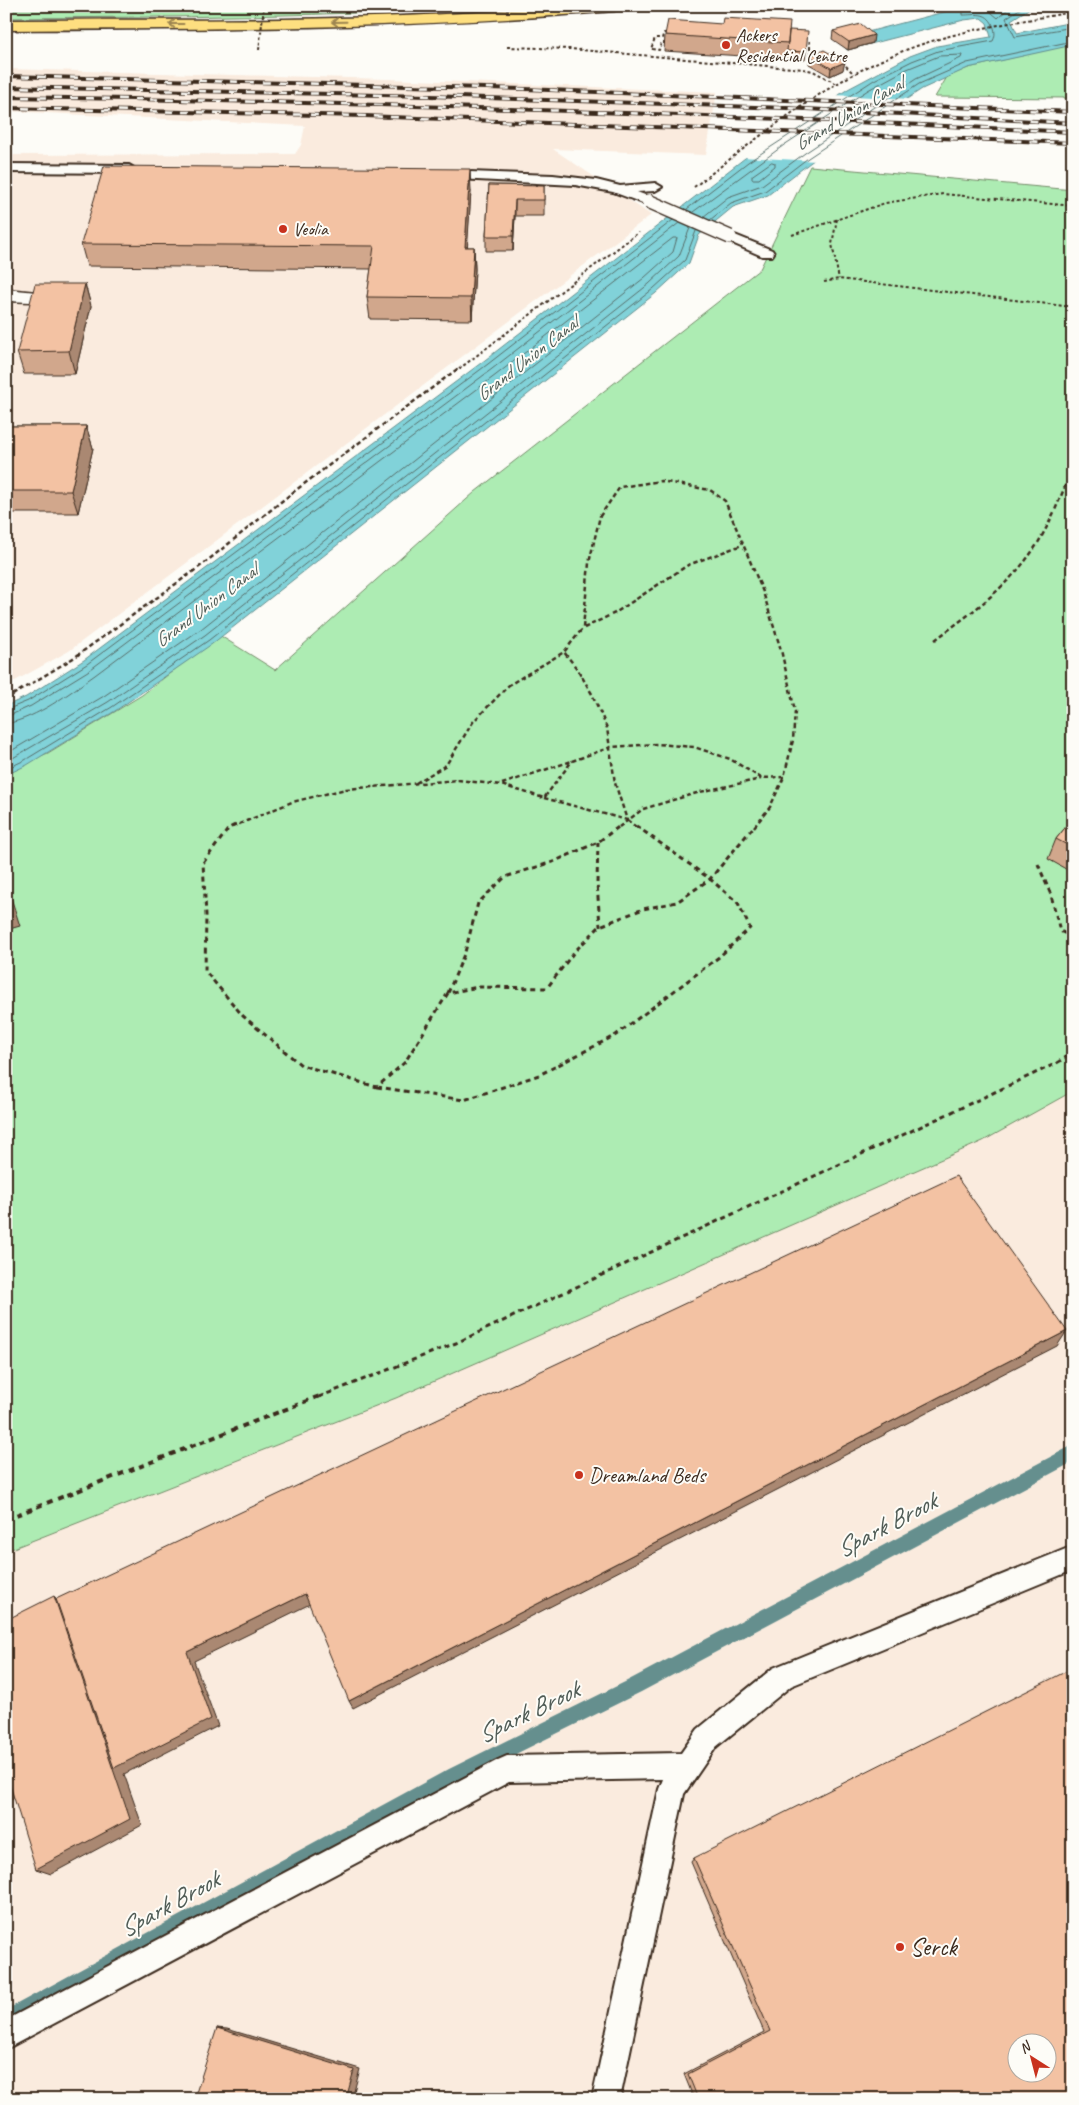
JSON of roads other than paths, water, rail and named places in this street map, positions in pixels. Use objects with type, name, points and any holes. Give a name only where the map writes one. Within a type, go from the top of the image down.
[{"type":"highway","points":[[6,25],[288,23],[432,19],[614,6]]},
{"type":"street","points":[[6,295],[30,296]]},
{"type":"lane","points":[[6,168],[146,169]]},
{"type":"lane","points":[[432,174],[531,178],[616,189],[767,253]]},
{"type":"lane","points":[[616,189],[655,187]]},
{"type":"lane","points":[[606,2099],[672,1789],[707,1738],[782,1677],[1073,1558]]},
{"type":"lane","points":[[6,2035],[507,1769],[688,1766]]},
{"type":"water","name":"Grand Union Canal","points":[[967,6],[1033,6],[1011,20],[1017,33],[1073,22],[1073,45],[968,68],[922,89],[811,162],[768,195],[733,207],[699,235],[689,263],[656,293],[212,644],[115,711],[27,765],[6,775],[6,706],[26,697],[84,660],[485,360],[745,158],[848,89],[910,56],[937,46],[991,37],[987,23],[981,18],[964,20],[847,50],[837,40]]},
{"type":"waterway","name":"Spark Brook","points":[[6,2020],[455,1775],[635,1686],[1073,1453]]},
{"type":"railway","points":[[6,76],[525,89],[1073,112]]},
{"type":"railway","points":[[6,87],[430,96],[787,108],[1073,123]]},
{"type":"railway","points":[[6,97],[540,110],[1073,132]]},
{"type":"railway","points":[[6,108],[365,116],[1073,143]]},
{"type":"place","name":"Ackers Residential Centre","points":[[726,45]]},
{"type":"place","name":"Veolia","points":[[283,229]]},
{"type":"place","name":"Dreamland Beds","points":[[579,1475]]},
{"type":"place","name":"Serck","points":[[900,1947]]}]
